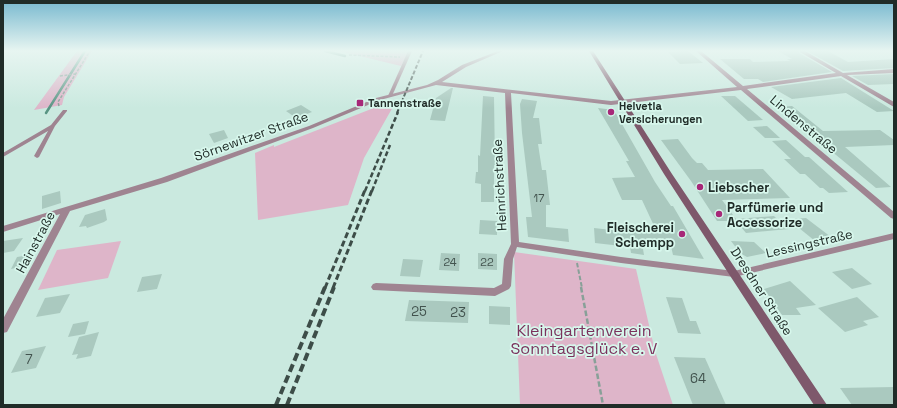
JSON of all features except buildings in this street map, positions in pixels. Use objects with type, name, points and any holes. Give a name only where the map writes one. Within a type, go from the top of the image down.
[{"type":"main road","name":"Dresdner Straße","points":[[603,70],[734,274],[821,405]]},
{"type":"street","name":"Sörnewitzer Straße","points":[[3,229],[164,180],[297,132],[390,96],[434,83],[457,70]]},
{"type":"street","name":"Lindenstraße","points":[[721,70],[894,216]]},
{"type":"street","points":[[834,70],[894,105]]},
{"type":"street","points":[[434,83],[611,103],[623,103],[841,74],[894,71]]},
{"type":"street","name":"Heinrichstraße","points":[[376,287],[494,292],[506,286],[508,279],[509,251],[515,244],[508,92]]},
{"type":"street","name":"Hainstraße","points":[[3,329],[67,209]]},
{"type":"street","name":"Lessingstraße","points":[[515,244],[734,274],[894,236]]},
{"type":"lane","points":[[390,96],[401,70]]},
{"type":"lane","points":[[37,156],[53,126],[65,111]]},
{"type":"lane","points":[[3,156],[53,126]]},
{"type":"path","points":[[60,107],[58,102],[78,70]]},
{"type":"path","points":[[60,76],[76,74]]},
{"type":"path","points":[[575,253],[603,405]]},
{"type":"green space","points":[[63,70],[80,70],[64,97],[62,105],[34,110]]},
{"type":"green space","points":[[384,104],[394,105],[364,158],[348,205],[258,220],[255,153]]},
{"type":"green space","points":[[121,241],[108,278],[38,290],[57,250]]},
{"type":"green space","name":"Kleingartenverein Sonntagsglück e. V","points":[[514,252],[636,269],[655,351],[673,405],[520,405]]},
{"type":"waterway","points":[[46,113],[73,70]]},
{"type":"railway","points":[[397,113],[415,70]]},
{"type":"railway","points":[[365,191],[398,112]]},
{"type":"railway","points":[[372,191],[390,145]]},
{"type":"railway","points":[[325,288],[365,190]]},
{"type":"railway","points":[[333,288],[372,190]]},
{"type":"railway","points":[[276,405],[325,287]]},
{"type":"railway","points":[[287,405],[334,287]]},
{"type":"place","name":"Tannenstraße","points":[[360,103]]},
{"type":"place","name":"Helvetia Versicherungen","points":[[611,112]]},
{"type":"place","name":"Liebscher","points":[[700,187]]},
{"type":"place","name":"Parfümerie und Accessorize","points":[[719,214]]},
{"type":"place","name":"Fleischerei Schempp","points":[[682,234]]}]
